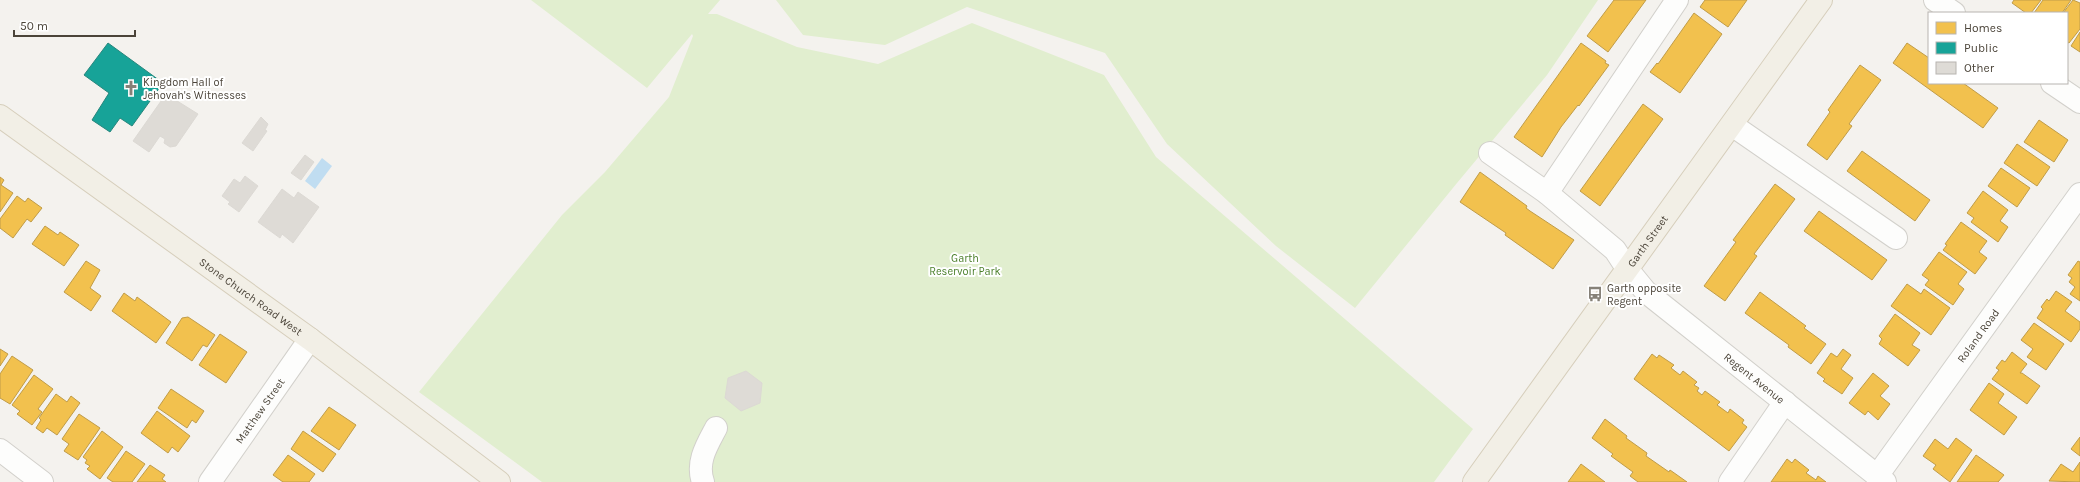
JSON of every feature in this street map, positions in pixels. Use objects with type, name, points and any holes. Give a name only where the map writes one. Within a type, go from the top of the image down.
[{"type":"main road","name":"Garth Street","points":[[1474,482],[1821,0]]},
{"type":"main road","name":"Stone Church Road West","points":[[0,116],[310,339],[498,482]]},
{"type":"street","points":[[1547,193],[1677,0]]},
{"type":"street","points":[[1935,0],[1953,12]]},
{"type":"street","points":[[2053,84],[2080,102]]},
{"type":"street","points":[[1732,125],[1896,238]]},
{"type":"street","name":"Regent Avenue","points":[[1490,153],[1547,193],[1615,250],[1628,270],[1646,292],[1881,479]]},
{"type":"street","name":"Roland Road","points":[[1881,479],[2080,194]]},
{"type":"street","name":"Matthew Street","points":[[210,482],[310,339]]},
{"type":"street","points":[[1730,482],[1785,402]]},
{"type":"street","points":[[703,482],[701,476],[701,462],[716,428]]},
{"type":"street","points":[[0,450],[42,482]]},
{"type":"green space","name":"Garth Reservoir Park","points":[[531,0],[720,0],[708,14],[717,14],[797,47],[878,64],[972,23],[1104,75],[1156,157],[1473,429],[1434,482],[542,482],[419,392],[562,215],[605,172],[669,97],[693,36],[692,34],[647,88]]},
{"type":"green space","points":[[776,0],[1598,0],[1547,75],[1355,308],[1276,246],[1167,144],[1105,53],[967,7],[885,45],[803,35]]},
{"type":"water","points":[[322,158],[332,166],[315,189],[305,181]]},
{"type":"building: Homes","points":[[1614,0],[1646,0],[1608,52],[1587,36]]},
{"type":"building: Homes","points":[[1705,0],[1747,0],[1728,27],[1700,7]]},
{"type":"building: Homes","points":[[2014,0],[2041,0],[2032,12],[2025,12],[2012,3]]},
{"type":"building: Homes","points":[[2043,0],[2071,0],[2063,12],[2035,12]]},
{"type":"building: Homes","points":[[2073,0],[2080,3],[2080,29],[2069,43],[2068,12],[2064,12]]},
{"type":"building: Homes","points":[[1694,13],[1722,34],[1680,93],[1650,72],[1657,63],[1658,64]]},
{"type":"building: Homes","points":[[2080,32],[2080,52],[2071,46]]},
{"type":"building: Homes","points":[[1581,43],[1606,61],[1605,63],[1609,65],[1579,106],[1578,105],[1561,127],[1542,157],[1514,137]]},
{"type":"building: Homes","points":[[1907,43],[1928,57],[1928,84],[1964,84],[1998,108],[1983,128],[1893,63]]},
{"type":"building: Homes","points":[[1860,65],[1881,80],[1849,124],[1852,126],[1827,160],[1807,145],[1830,112],[1828,110]]},
{"type":"building: Homes","points":[[1643,104],[1663,119],[1600,206],[1580,191]]},
{"type":"building: Homes","points":[[2039,120],[2068,140],[2054,162],[2024,142]]},
{"type":"building: Homes","points":[[2017,144],[2050,167],[2037,186],[2004,163]]},
{"type":"building: Homes","points":[[1862,151],[1930,200],[1915,221],[1847,171]]},
{"type":"building: Homes","points":[[2001,168],[2030,188],[2017,207],[1988,186]]},
{"type":"building: Homes","points":[[1480,172],[1527,206],[1526,208],[1530,211],[1574,240],[1553,269],[1505,235],[1506,233],[1460,202]]},
{"type":"building: Homes","points":[[0,177],[4,180],[1,185],[13,193],[0,212]]},
{"type":"building: Homes","points":[[1775,184],[1795,199],[1754,254],[1757,256],[1725,301],[1704,286],[1736,242],[1733,240]]},
{"type":"building: Homes","points":[[1983,191],[2008,210],[2000,221],[2008,227],[1998,242],[1971,222],[1974,218],[1967,213]]},
{"type":"building: Homes","points":[[17,196],[25,202],[28,198],[42,208],[31,222],[27,219],[13,238],[0,228],[0,219]]},
{"type":"building: Homes","points":[[1819,211],[1887,260],[1872,280],[1804,231]]},
{"type":"building: Homes","points":[[1961,222],[1987,241],[1979,252],[1987,258],[1975,274],[1943,250],[1947,245],[1945,244]]},
{"type":"building: Homes","points":[[45,226],[58,235],[60,232],[79,245],[64,266],[32,244]]},
{"type":"building: Homes","points":[[1939,252],[1967,272],[1958,284],[1964,289],[1953,305],[1925,285],[1929,280],[1922,275]]},
{"type":"building: Homes","points":[[86,261],[100,270],[90,288],[101,296],[91,311],[64,292]]},
{"type":"building: Homes","points":[[2078,261],[2080,262],[2080,301],[2070,294],[2075,287],[2069,282],[2072,278],[2068,275]]},
{"type":"building: Homes","points":[[1907,284],[1921,294],[1924,289],[1950,308],[1931,335],[1891,306]]},
{"type":"building: Homes","points":[[2056,291],[2072,302],[2065,311],[2080,322],[2080,329],[2071,342],[2037,318],[2043,309],[2041,307],[2047,299],[2049,301]]},
{"type":"building: Homes","points":[[1760,292],[1806,326],[1804,328],[1826,344],[1811,364],[1788,347],[1789,345],[1745,313]]},
{"type":"building: Homes","points":[[124,293],[135,301],[137,297],[171,322],[156,343],[112,311]]},
{"type":"building: Homes","points":[[1895,314],[1920,333],[1912,345],[1920,350],[1908,366],[1879,344],[1882,339],[1879,336]]},
{"type":"building: Homes","points":[[188,317],[215,335],[207,347],[203,345],[192,361],[166,343],[182,318]]},
{"type":"building: Homes","points":[[2034,323],[2064,344],[2046,370],[2027,357],[2033,349],[2021,340]]},
{"type":"building: Homes","points":[[220,334],[247,352],[226,383],[199,365]]},
{"type":"building: Homes","points":[[0,349],[8,354],[0,366]]},
{"type":"building: Homes","points":[[1843,349],[1851,355],[1841,369],[1853,378],[1842,394],[1823,381],[1825,379],[1817,373],[1831,353],[1837,357]]},
{"type":"building: Homes","points":[[2012,352],[2027,364],[2020,373],[2040,386],[2027,404],[1992,379],[1999,370],[1996,368],[2002,360],[2005,362]]},
{"type":"building: Homes","points":[[1652,354],[1657,358],[1659,355],[1674,365],[1671,368],[1680,375],[1683,371],[1697,382],[1694,385],[1699,388],[1697,391],[1702,395],[1705,391],[1720,402],[1717,405],[1728,413],[1730,409],[1744,420],[1742,423],[1747,427],[1729,451],[1634,379]]},
{"type":"building: Homes","points":[[12,356],[33,370],[10,404],[0,398],[0,374]]},
{"type":"building: Homes","points":[[1873,373],[1889,386],[1880,396],[1890,404],[1878,420],[1868,411],[1865,415],[1849,403]]},
{"type":"building: Homes","points":[[34,375],[53,389],[38,409],[42,412],[32,425],[17,414],[20,411],[12,405]]},
{"type":"building: Homes","points":[[1989,383],[2004,394],[1998,403],[2017,417],[2004,435],[1970,410]]},
{"type":"building: Homes","points":[[171,389],[204,411],[196,423],[192,420],[187,428],[158,408]]},
{"type":"building: Homes","points":[[56,394],[67,402],[71,396],[80,403],[57,435],[47,428],[43,433],[36,428],[41,420],[39,418]]},
{"type":"building: Homes","points":[[329,407],[356,425],[339,450],[311,431]]},
{"type":"building: Homes","points":[[157,411],[190,436],[178,452],[172,447],[168,453],[141,433]]},
{"type":"building: Homes","points":[[79,414],[100,428],[78,460],[64,451],[69,444],[62,439]]},
{"type":"building: Homes","points":[[1605,419],[1627,436],[1626,438],[1647,453],[1646,456],[1687,482],[1638,482],[1630,476],[1633,472],[1611,456],[1613,454],[1592,438]]},
{"type":"building: Homes","points":[[102,431],[123,447],[100,479],[87,469],[90,466],[85,463],[87,460],[83,457]]},
{"type":"building: Homes","points":[[303,431],[336,454],[323,472],[291,449]]},
{"type":"building: Homes","points":[[2080,437],[2080,456],[2071,449]]},
{"type":"building: Homes","points":[[1956,438],[1972,450],[1950,482],[1933,469],[1936,465],[1923,456],[1935,439],[1948,449]]},
{"type":"building: Homes","points":[[126,451],[145,464],[132,482],[113,482],[107,478]]},
{"type":"building: Homes","points":[[288,455],[315,474],[309,482],[283,482],[273,475]]},
{"type":"building: Homes","points":[[1976,455],[2004,475],[1998,482],[1957,482]]},
{"type":"building: Homes","points":[[1787,459],[1792,463],[1795,459],[1809,470],[1806,473],[1816,480],[1818,476],[1826,482],[1771,482]]},
{"type":"building: Homes","points":[[2080,462],[2080,482],[2049,481],[2061,464],[2073,472]]},
{"type":"building: Homes","points":[[1581,464],[1605,482],[1568,482]]},
{"type":"building: Homes","points":[[150,465],[165,475],[162,479],[166,482],[137,482]]},
{"type":"building: Public","name":"Kingdom Hall of Jehovah's Witnesses","points":[[108,43],[163,83],[132,126],[120,118],[110,132],[92,120],[109,93],[84,75]]},
{"type":"building: Other","points":[[166,94],[198,114],[176,146],[170,147],[164,143],[165,139],[160,136],[149,152],[133,141]]},
{"type":"building: Other","points":[[261,117],[268,124],[265,130],[267,131],[253,151],[242,143]]},
{"type":"building: Other","points":[[305,155],[314,162],[301,180],[291,173]]},
{"type":"building: Other","points":[[245,176],[258,186],[239,212],[228,204],[230,202],[222,196],[234,179],[240,183]]},
{"type":"building: Other","points":[[282,189],[294,198],[298,192],[319,207],[293,243],[282,234],[280,238],[258,222]]},
{"type":"building: Other","points":[[746,371],[762,383],[760,403],[741,411],[725,398],[728,378]]},
{"type":"place","name":"Kingdom Hall of Jehovah's Witnesses","points":[[131,88]]},
{"type":"place","name":"Garth opposite Regent","points":[[1595,294]]}]
